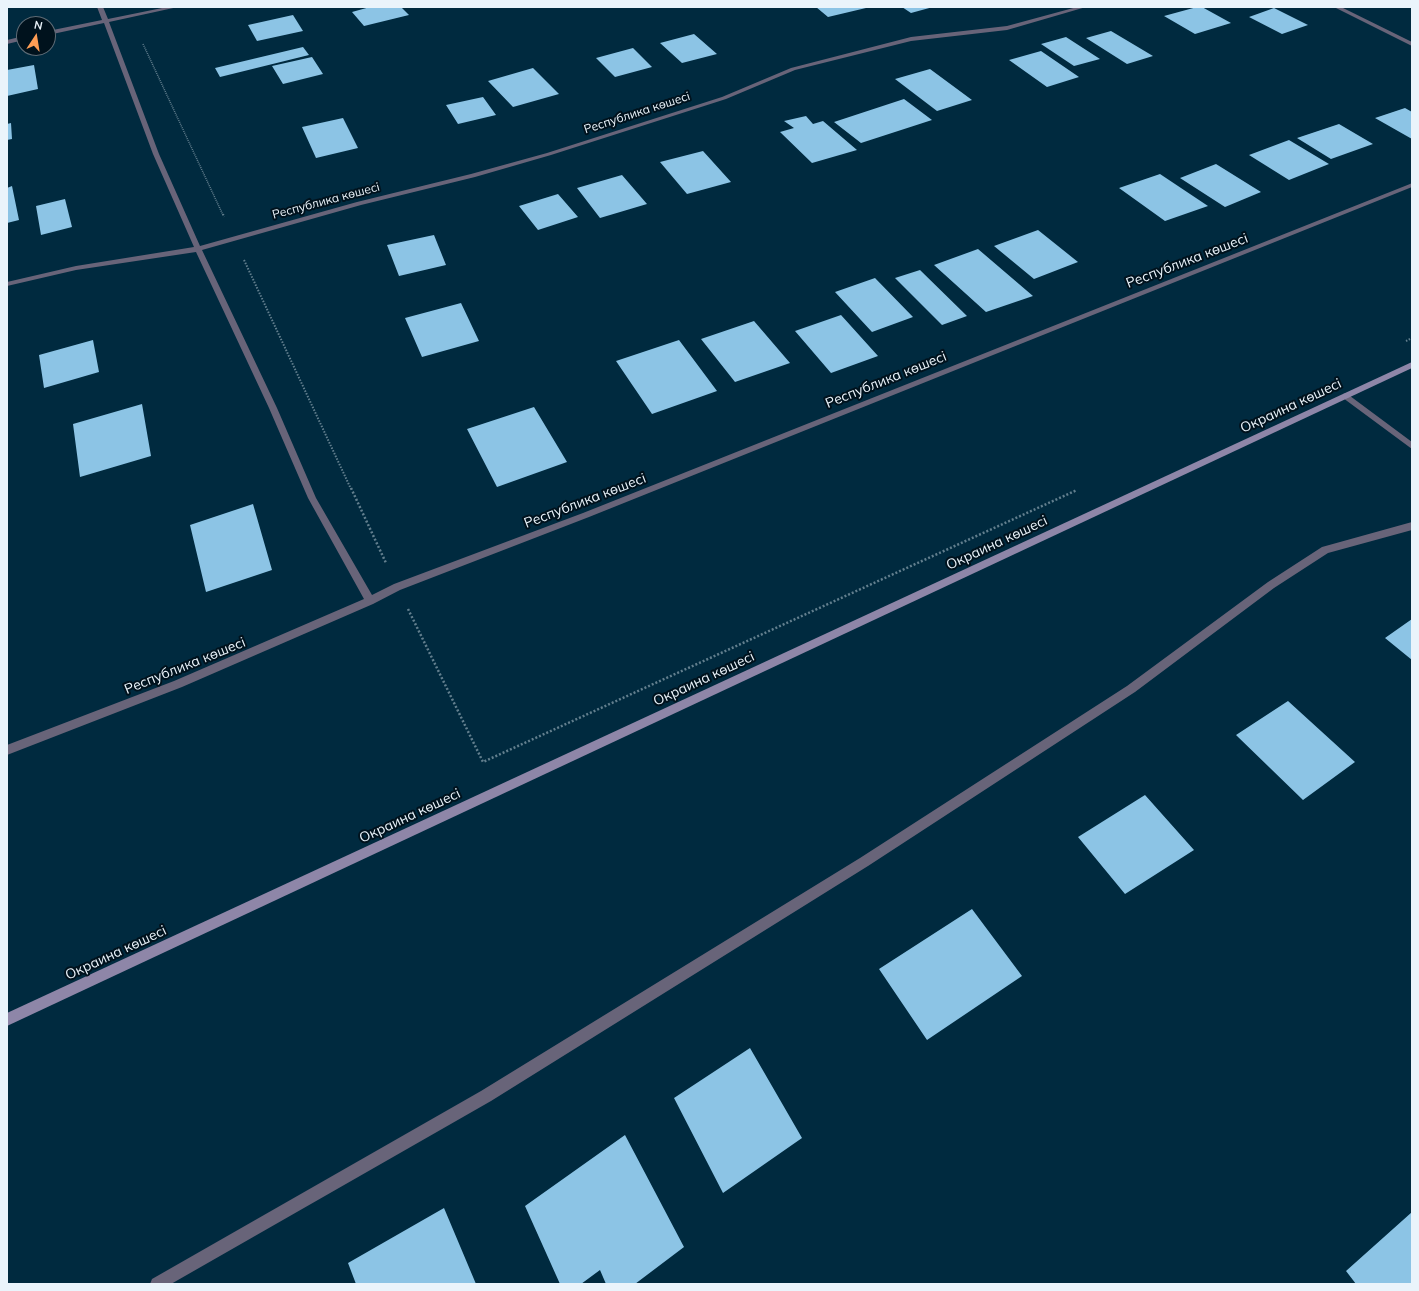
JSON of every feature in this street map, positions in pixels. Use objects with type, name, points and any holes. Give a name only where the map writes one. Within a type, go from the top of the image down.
[{"type":"main road","name":"Окраина көшесі","points":[[7,1020],[1412,364]]},
{"type":"street","points":[[100,7],[107,22],[156,154],[198,249],[273,408],[312,498],[370,601]]},
{"type":"street","points":[[56,32],[175,7]]},
{"type":"street","name":"Республика көшесі","points":[[7,284],[76,268],[198,249],[359,203],[473,176],[550,154],[724,98],[793,70],[911,39],[1008,28],[1083,7]]},
{"type":"street","points":[[1337,7],[1412,44]]},
{"type":"street","name":"Республика көшесі","points":[[7,750],[178,684],[370,601],[397,587],[586,515],[1412,185]]},
{"type":"street","points":[[1346,396],[1412,446]]},
{"type":"street","points":[[157,1284],[486,1096],[864,862],[1132,689],[1271,585],[1326,550],[1412,526]]},
{"type":"building","points":[[370,7],[401,7],[409,15],[364,26],[352,12]]},
{"type":"building","points":[[816,7],[866,7],[866,8],[828,17]]},
{"type":"building","points":[[902,7],[933,7],[911,13]]},
{"type":"building","points":[[1202,7],[1231,23],[1195,34],[1164,16]]},
{"type":"building","points":[[1274,8],[1308,25],[1282,34],[1249,17]]},
{"type":"building","points":[[293,15],[303,31],[257,41],[248,25]]},
{"type":"building","points":[[1111,31],[1153,56],[1127,64],[1086,38]]},
{"type":"building","points":[[694,34],[717,54],[682,63],[660,43]]},
{"type":"building","points":[[1066,37],[1100,59],[1074,66],[1041,44]]},
{"type":"building","points":[[303,47],[309,55],[220,77],[215,68]]},
{"type":"building","points":[[633,48],[652,67],[615,77],[596,58]]},
{"type":"building","points":[[1041,51],[1079,77],[1047,87],[1009,60]]},
{"type":"building","points":[[312,57],[323,74],[283,84],[272,66]]},
{"type":"building","points":[[34,65],[38,89],[7,96],[7,70]]},
{"type":"building","points":[[533,68],[559,94],[513,107],[488,81]]},
{"type":"building","points":[[930,69],[972,100],[937,111],[895,79]]},
{"type":"building","points":[[483,97],[496,115],[458,124],[446,105]]},
{"type":"building","points":[[904,99],[932,120],[861,143],[834,122]]},
{"type":"building","points":[[1405,108],[1412,112],[1412,139],[1375,118]]},
{"type":"building","points":[[806,116],[813,124],[823,121],[857,150],[812,163],[780,132],[794,128],[784,121]]},
{"type":"building","points":[[343,118],[358,148],[316,158],[302,127]]},
{"type":"building","points":[[11,123],[12,139],[7,140],[7,124]]},
{"type":"building","points":[[1339,124],[1373,144],[1331,159],[1297,138]]},
{"type":"building","points":[[1289,140],[1329,164],[1289,180],[1249,155]]},
{"type":"building","points":[[703,151],[731,182],[687,194],[660,162]]},
{"type":"building","points":[[1216,164],[1261,192],[1225,207],[1180,178]]},
{"type":"building","points":[[1160,174],[1208,206],[1165,221],[1119,188]]},
{"type":"building","points":[[622,175],[647,204],[600,218],[577,188]]},
{"type":"building","points":[[12,186],[19,220],[7,223],[7,188]]},
{"type":"building","points":[[558,194],[578,217],[538,230],[519,206]]},
{"type":"building","points":[[65,199],[72,227],[41,235],[36,206]]},
{"type":"building","points":[[1038,230],[1078,262],[1034,279],[994,246]]},
{"type":"building","points":[[434,235],[446,265],[399,276],[387,245]]},
{"type":"building","points":[[978,249],[1033,296],[986,312],[934,265]]},
{"type":"building","points":[[920,270],[967,316],[942,325],[895,278]]},
{"type":"building","points":[[875,278],[913,317],[872,332],[835,292]]},
{"type":"building","points":[[461,303],[479,341],[422,357],[405,318]]},
{"type":"building","points":[[841,315],[878,356],[831,373],[795,331]]},
{"type":"building","points":[[754,321],[790,363],[735,382],[701,339]]},
{"type":"building","points":[[93,340],[99,372],[44,388],[39,355]]},
{"type":"building","points":[[679,340],[717,391],[652,414],[616,361]]},
{"type":"building","points":[[142,404],[151,456],[80,477],[73,424]]},
{"type":"building","points":[[534,407],[567,462],[497,487],[467,429]]},
{"type":"building","points":[[253,504],[272,570],[206,592],[190,525]]},
{"type":"building","points":[[1412,619],[1412,660],[1385,638]]},
{"type":"building","points":[[1288,701],[1355,762],[1303,800],[1236,735]]},
{"type":"building","points":[[1145,795],[1194,850],[1125,894],[1078,837]]},
{"type":"building","points":[[972,909],[1022,976],[927,1040],[879,969]]},
{"type":"building","points":[[750,1048],[802,1138],[723,1193],[674,1098]]},
{"type":"building","points":[[625,1135],[684,1247],[635,1284],[606,1284],[600,1270],[581,1284],[560,1284],[525,1206]]},
{"type":"building","points":[[444,1208],[476,1284],[356,1284],[348,1263]]},
{"type":"building","points":[[1412,1212],[1412,1284],[1356,1284],[1346,1271]]}]
